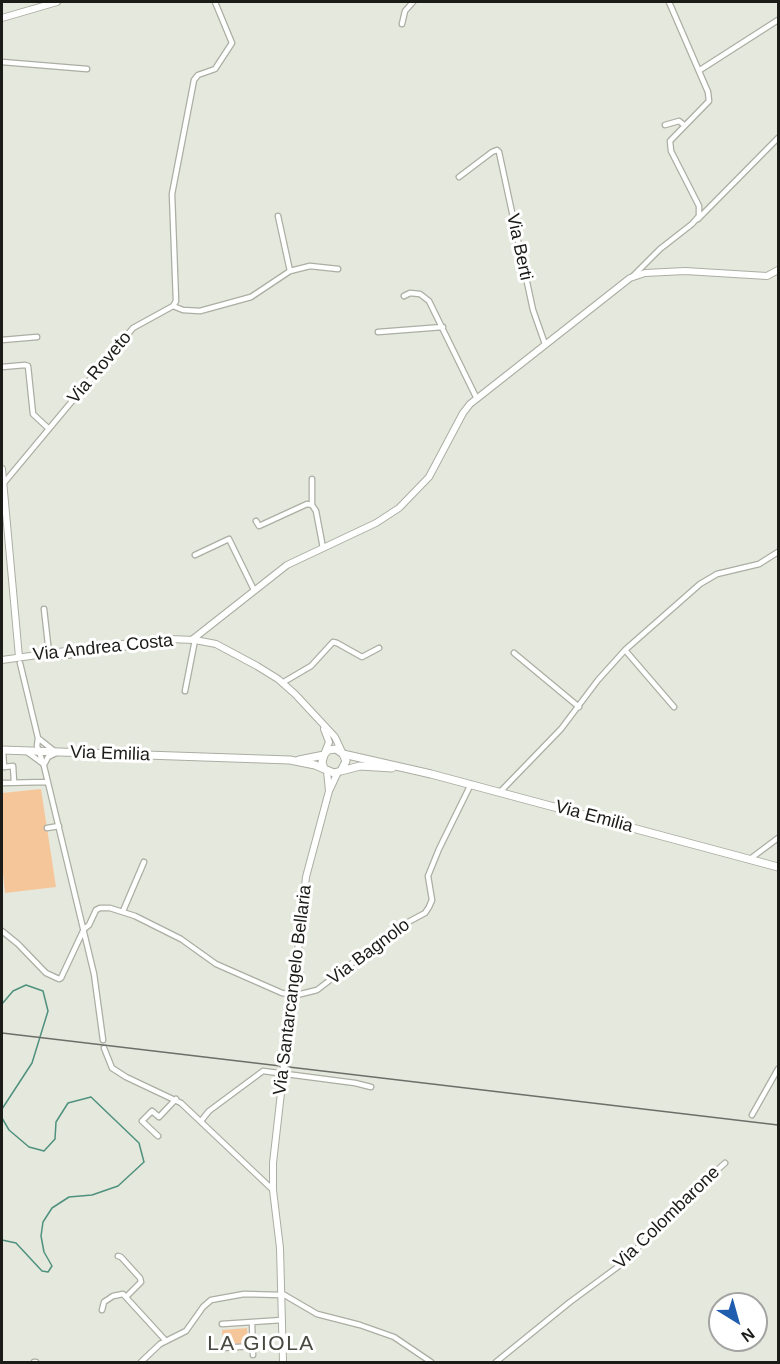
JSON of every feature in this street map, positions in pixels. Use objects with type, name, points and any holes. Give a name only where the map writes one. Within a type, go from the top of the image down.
[{"type":"main road","name":"Via Emilia","points":[[2,750],[290,760],[317,757],[336,749],[343,753],[471,784],[778,867]]},
{"type":"main road","points":[[325,753],[322,762],[325,770]]},
{"type":"main road","points":[[340,771],[345,765],[343,753]]},
{"type":"main road","name":"Via Emilia","points":[[290,760],[315,765],[325,770],[340,771],[360,766],[409,769]]},
{"type":"street","points":[[2,18],[57,2]]},
{"type":"street","points":[[214,2],[232,43],[215,69],[198,75],[194,80],[172,194],[176,302],[173,306],[183,310],[200,311],[251,297],[290,272],[310,266],[338,269]]},
{"type":"street","points":[[402,24],[405,11],[413,2]]},
{"type":"street","points":[[669,2],[700,70],[709,101],[670,141],[670,151],[699,206],[699,216],[692,224]]},
{"type":"street","points":[[700,70],[778,20]]},
{"type":"street","points":[[2,62],[87,69]]},
{"type":"street","points":[[665,124],[679,121],[684,125]]},
{"type":"street","points":[[185,691],[194,640],[287,565],[376,523],[399,508],[429,477],[463,413],[477,399],[630,278],[660,249],[705,213],[778,138]]},
{"type":"street","name":"Via Berti","points":[[459,177],[496,150],[500,156],[532,310],[545,344]]},
{"type":"street","points":[[278,216],[290,272]]},
{"type":"street","points":[[630,278],[645,273],[685,271],[767,276],[778,270]]},
{"type":"street","points":[[404,296],[410,293],[420,294],[429,301],[477,399]]},
{"type":"street","name":"Via Roveto","points":[[3,484],[133,328],[173,306]]},
{"type":"street","points":[[378,332],[443,327]]},
{"type":"street","points":[[2,340],[37,336]]},
{"type":"street","points":[[2,367],[25,364],[28,366],[33,414],[49,429]]},
{"type":"street","points":[[2,469],[20,660],[40,751],[45,756],[45,782],[59,826],[94,974],[103,1040]]},
{"type":"street","points":[[312,479],[312,506]]},
{"type":"street","points":[[256,521],[259,526],[307,504],[312,506],[316,511],[323,548]]},
{"type":"street","points":[[195,555],[228,539],[254,590]]},
{"type":"street","points":[[500,792],[561,729],[598,680],[625,650],[706,580],[717,573],[759,564],[778,552]]},
{"type":"street","points":[[44,609],[52,652]]},
{"type":"street","name":"Via Andrea Costa","points":[[2,660],[20,660],[52,652],[173,639],[216,644],[282,683],[295,694],[335,737],[343,753]]},
{"type":"street","points":[[282,683],[311,666],[333,642],[362,657],[380,648]]},
{"type":"street","points":[[625,650],[674,707]]},
{"type":"street","points":[[514,653],[579,707]]},
{"type":"street","points":[[321,723],[328,742],[325,753]]},
{"type":"street","points":[[25,751],[33,748],[38,740]]},
{"type":"street","points":[[38,740],[58,752]]},
{"type":"street","points":[[2,750],[4,767],[13,766],[14,782]]},
{"type":"street","points":[[25,751],[37,757],[44,764]]},
{"type":"street","points":[[44,764],[48,757],[58,752]]},
{"type":"street","name":"Via Santarcangelo Bellaria","points":[[325,770],[329,791]]},
{"type":"street","name":"Via Santarcangelo Bellaria","points":[[283,1362],[280,1248],[273,1190],[273,1163],[306,877],[329,791],[340,771]]},
{"type":"street","points":[[2,783],[45,782]]},
{"type":"street","name":"Via Bagnolo","points":[[123,911],[181,939],[216,964],[282,993],[297,995],[317,990],[399,927],[425,913],[432,900],[428,876],[471,784]]},
{"type":"street","points":[[47,828],[59,826]]},
{"type":"street","points":[[750,860],[778,838]]},
{"type":"street","points":[[2,931],[46,973],[59,980],[84,929],[89,925],[98,909],[123,911],[144,862]]},
{"type":"street","points":[[104,1048],[112,1068],[118,1073],[176,1099],[273,1190]]},
{"type":"street","points":[[752,1115],[778,1069]]},
{"type":"street","points":[[201,1121],[209,1111],[262,1071],[371,1087]]},
{"type":"street","points":[[159,1136],[142,1121],[152,1111],[159,1117],[176,1099]]},
{"type":"street","name":"Via Colombarone","points":[[496,1362],[570,1302],[627,1260],[661,1221],[725,1163]]},
{"type":"street","points":[[118,1256],[140,1278],[141,1282],[126,1297]]},
{"type":"street","points":[[102,1310],[104,1302],[113,1296],[119,1294],[126,1297],[166,1341]]},
{"type":"street","points":[[141,1362],[152,1350],[186,1331],[207,1303],[216,1298],[244,1294],[281,1294],[317,1314],[394,1337],[431,1362]]},
{"type":"street","points":[[222,1324],[282,1320]]},
{"type":"street","points":[[252,1322],[253,1355]]},
{"type":"street","points":[[223,1348],[253,1346]]},
{"type":"shaded area","points":[[41,789],[56,887],[5,893],[2,864],[2,793]]},
{"type":"shaded area","points":[[247,1328],[248,1343],[223,1345],[222,1330]]},
{"type":"waterway","points":[[2,1004],[13,991],[26,985],[43,991],[48,1011],[32,1063],[2,1109]]},
{"type":"waterway","points":[[2,1118],[9,1130],[29,1147],[44,1151],[55,1139],[56,1122],[68,1103],[91,1097],[139,1143],[144,1162],[118,1186],[92,1195],[69,1197],[52,1208],[43,1222],[41,1236],[44,1252],[52,1266],[48,1272],[42,1271],[16,1243],[2,1240]]},
{"type":"railway","points":[[2,1033],[778,1125]]},
{"type":"district","name":"LA GIOLA","points":[[261,1344]]}]
